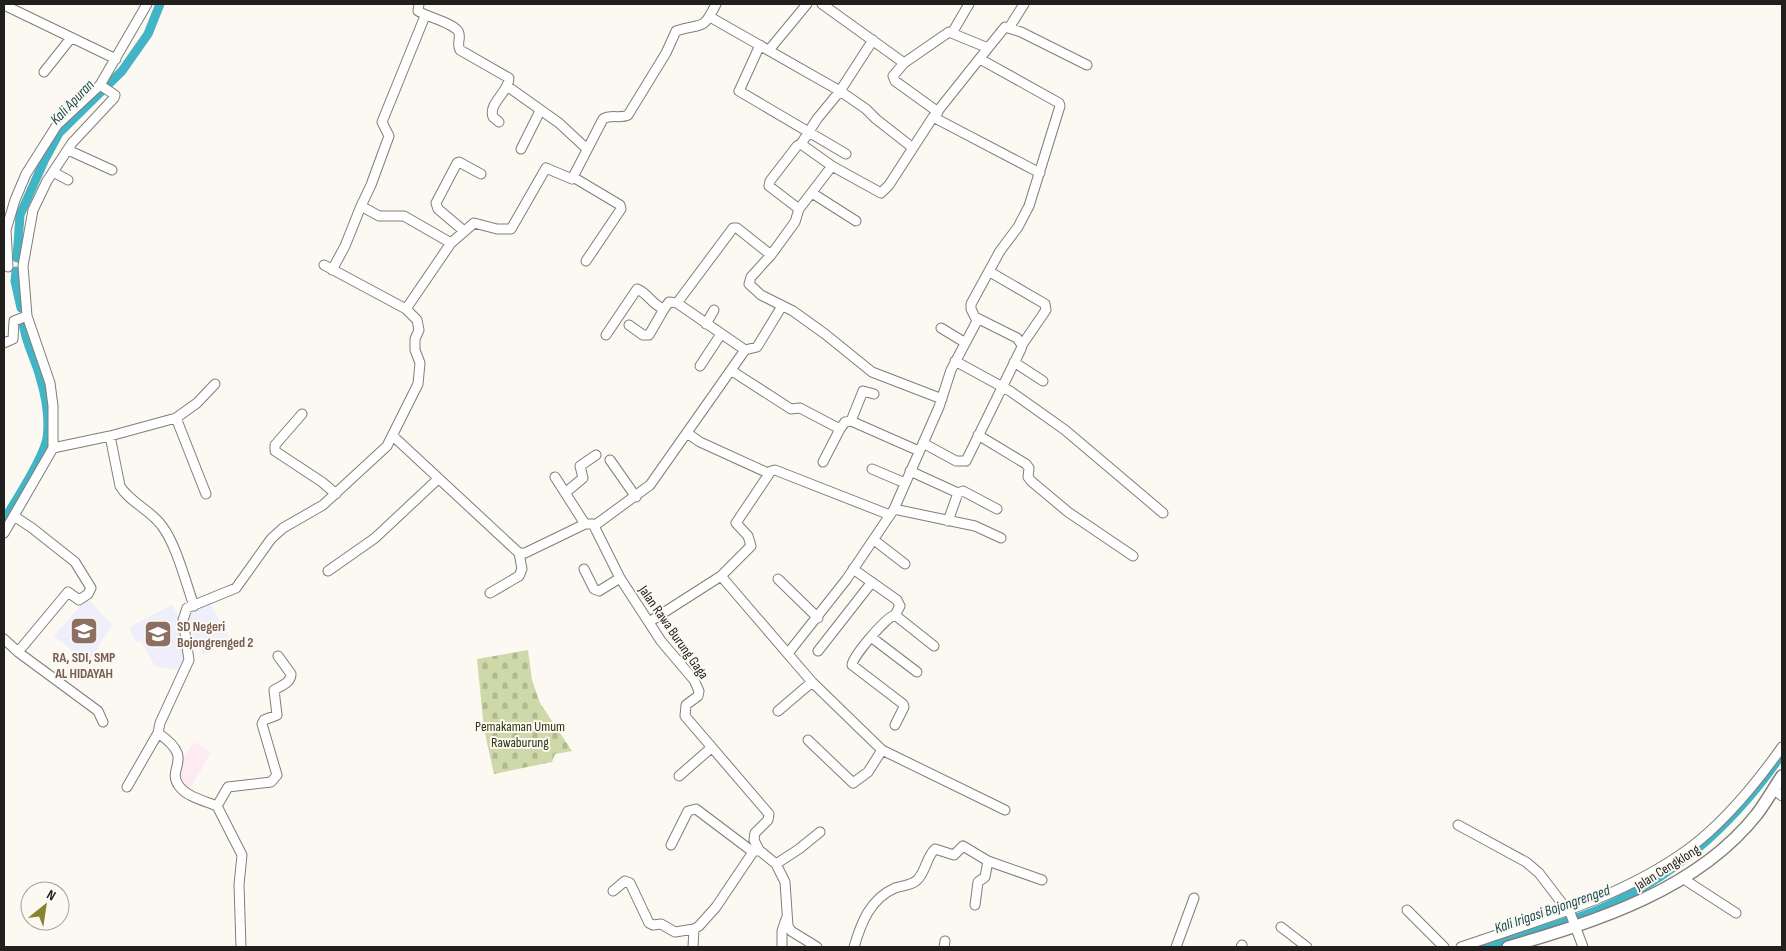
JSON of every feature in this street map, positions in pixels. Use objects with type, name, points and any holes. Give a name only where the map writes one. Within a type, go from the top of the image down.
[{"type":"main road","name":"Jalan Cengklong","points":[[1508,947],[1572,918],[1643,900],[1682,878],[1730,841],[1778,793],[1782,776]]},
{"type":"street","points":[[23,266],[6,266],[6,230],[15,200],[26,174],[57,125],[105,88],[116,59],[147,4]]},
{"type":"street","points":[[419,4],[417,9],[425,16],[455,28],[460,36],[458,46],[460,50],[507,76],[509,80],[507,86],[492,111],[493,117],[499,122]]},
{"type":"street","points":[[406,309],[451,243],[474,223],[498,230],[512,229],[546,168],[568,179],[573,177],[603,119],[628,115],[666,53],[676,32],[702,26],[710,17],[716,4]]},
{"type":"street","points":[[807,4],[765,48],[739,92],[846,154]]},
{"type":"street","points":[[822,4],[904,63]]},
{"type":"street","points":[[952,33],[969,4]]},
{"type":"street","points":[[1009,28],[1024,4]]},
{"type":"street","points":[[4,5],[116,59]]},
{"type":"street","points":[[127,787],[158,733],[160,723],[189,660],[183,620],[188,608],[236,588],[271,539],[284,528],[323,505],[387,446],[418,384],[420,363],[415,350],[415,339],[419,330],[417,320],[406,309],[328,268],[345,246],[371,185],[389,136],[382,122],[425,16]]},
{"type":"street","points":[[710,17],[840,92],[866,109],[876,120],[913,148]]},
{"type":"street","points":[[801,144],[832,166],[881,193],[889,185],[936,115],[1004,28],[1021,32],[1087,65]]},
{"type":"street","points":[[988,48],[952,33],[947,33],[904,63],[894,76],[895,81],[936,115],[1040,173]]},
{"type":"street","points":[[44,72],[71,38]]},
{"type":"street","points":[[799,209],[770,186],[770,180],[796,146],[801,144],[840,92],[873,40]]},
{"type":"street","points":[[980,59],[1060,104],[1029,206],[1018,227],[1000,250],[970,309],[976,318],[1017,338],[1022,344]]},
{"type":"street","points":[[507,86],[559,123],[587,149]]},
{"type":"street","points":[[4,533],[53,448],[53,406],[50,383],[27,316],[23,266],[33,210],[53,172],[68,150],[112,102],[114,95],[105,88]]},
{"type":"street","points":[[521,149],[540,111]]},
{"type":"street","points":[[68,150],[112,170]]},
{"type":"street","points":[[464,231],[438,209],[436,203],[456,163],[459,162],[481,174]]},
{"type":"street","points":[[832,166],[799,209],[795,222],[771,255],[751,277],[749,284],[760,295],[793,311],[826,334],[872,372],[942,399]]},
{"type":"street","points":[[53,172],[68,180]]},
{"type":"street","points":[[573,177],[620,205],[621,208],[586,261]]},
{"type":"street","points":[[812,193],[856,221]]},
{"type":"street","points":[[361,206],[379,216],[404,216],[451,243]]},
{"type":"street","points":[[677,303],[733,228],[737,228],[771,255]]},
{"type":"street","points":[[923,443],[962,463],[968,458],[1022,344],[1046,310],[1046,304],[990,272]]},
{"type":"street","points":[[606,335],[637,289],[642,291],[654,304],[664,309]]},
{"type":"street","points":[[629,325],[643,335],[649,335],[669,302],[677,303],[745,350]]},
{"type":"street","points":[[519,553],[525,553],[589,525],[636,497],[662,470],[695,419],[732,371],[745,350],[757,347],[782,306]]},
{"type":"street","points":[[706,324],[714,310]]},
{"type":"street","points":[[4,343],[13,339],[14,321],[27,316]]},
{"type":"street","points":[[789,652],[818,618],[892,512],[942,399],[955,361],[976,318]]},
{"type":"street","points":[[941,328],[964,342]]},
{"type":"street","points":[[700,366],[721,334]]},
{"type":"street","points":[[955,361],[1001,385],[1065,430],[1163,514]]},
{"type":"street","points":[[1014,362],[1043,382]]},
{"type":"street","points":[[732,371],[791,409],[800,408],[840,429]]},
{"type":"street","points":[[53,448],[110,436],[176,418],[193,407],[215,384]]},
{"type":"street","points":[[851,421],[863,391],[874,394]]},
{"type":"street","points":[[302,414],[275,446],[275,451],[322,482],[336,494]]},
{"type":"street","points":[[176,418],[206,494]]},
{"type":"street","points":[[823,462],[840,429],[845,422],[851,421],[919,452]]},
{"type":"street","points":[[687,434],[700,442],[768,473]]},
{"type":"street","points":[[978,435],[1026,464],[1029,468],[1028,477],[1031,482],[1068,512],[1133,556]]},
{"type":"street","points":[[110,436],[120,486],[124,492],[138,502],[162,526],[169,536],[194,606]]},
{"type":"street","points":[[393,436],[519,553],[522,569],[520,576],[490,593]]},
{"type":"street","points":[[565,493],[583,478],[580,466],[596,455]]},
{"type":"street","points":[[610,460],[636,497]]},
{"type":"street","points":[[872,469],[905,483]]},
{"type":"street","points":[[649,622],[721,576],[751,546],[748,536],[736,523],[768,473],[775,470],[892,512],[975,526],[1001,538]]},
{"type":"street","points":[[910,471],[958,492],[963,491],[998,509]]},
{"type":"street","name":"Jalan Rawa Burung Gaga","points":[[555,477],[589,525],[620,578],[670,654],[697,685],[698,696],[686,705],[685,716],[769,814],[768,820],[754,833],[756,851]]},
{"type":"street","points":[[328,571],[375,538],[438,479]]},
{"type":"street","points":[[948,520],[958,492]]},
{"type":"street","points":[[14,516],[75,562],[91,588],[88,594],[79,600],[68,592],[18,652]]},
{"type":"street","points":[[874,540],[905,564]]},
{"type":"street","points":[[584,569],[594,589],[598,591],[620,578]]},
{"type":"street","points":[[853,569],[897,600],[900,606],[895,615],[888,618],[852,662],[852,665],[903,704],[904,708],[895,725]]},
{"type":"street","points":[[721,576],[789,652],[812,682],[882,750],[1005,810]]},
{"type":"street","points":[[778,579],[818,618]]},
{"type":"street","points":[[818,651],[872,582]]},
{"type":"street","points":[[895,615],[934,646]]},
{"type":"street","points":[[871,637],[917,672]]},
{"type":"street","points":[[4,639],[18,652],[98,711],[103,722]]},
{"type":"street","points":[[217,806],[228,786],[271,782],[277,774],[262,724],[264,720],[278,716],[274,690],[288,682],[291,678],[291,674],[278,656]]},
{"type":"street","points":[[778,711],[812,682]]},
{"type":"street","points":[[158,733],[177,749],[179,759],[176,778],[179,787],[189,795],[217,806],[242,855],[239,885],[241,947]]},
{"type":"street","points":[[808,740],[853,784],[868,772],[882,750]]},
{"type":"street","points":[[679,776],[711,748]]},
{"type":"street","points":[[1460,947],[1572,918],[1614,892],[1662,867],[1688,849],[1740,801],[1782,748]]},
{"type":"street","points":[[671,845],[688,811],[696,809],[776,864],[785,882],[786,919],[782,930],[782,947]]},
{"type":"street","points":[[1458,825],[1533,867],[1572,918],[1583,947]]},
{"type":"street","points":[[776,864],[800,849],[820,832]]},
{"type":"street","points":[[854,947],[860,927],[871,907],[877,900],[895,888],[911,884],[919,878],[934,849],[954,856],[963,846],[988,861],[1042,880]]},
{"type":"street","points":[[613,891],[626,881],[630,883],[649,923],[654,925],[661,924],[675,932],[694,930],[716,907],[756,851]]},
{"type":"street","points":[[975,904],[978,882],[985,877],[988,861]]},
{"type":"street","points":[[1682,878],[1736,913]]},
{"type":"street","points":[[1176,947],[1194,898]]},
{"type":"street","points":[[1407,910],[1444,947]]},
{"type":"street","points":[[786,919],[792,931],[817,947]]},
{"type":"street","points":[[1281,927],[1307,947]]},
{"type":"street","points":[[693,947],[694,930]]},
{"type":"shaded area","name":"RA, SDI, SMP AL HIDAYAH","points":[[87,598],[112,625],[88,663],[54,636]]},
{"type":"shaded area","points":[[208,600],[231,640],[203,655],[186,623],[187,612]]},
{"type":"shaded area","name":"SD Negeri Bojongrenged 2","points":[[172,605],[181,620],[187,653],[183,671],[155,666],[141,641],[136,642],[129,627]]},
{"type":"shaded area","points":[[194,742],[211,753],[189,790],[182,787],[178,774],[181,760]]},
{"type":"green space","name":"Pemakaman Umum Rawaburung","points":[[528,650],[532,680],[540,703],[572,751],[555,754],[552,762],[494,774],[484,729],[477,659]]},
{"type":"waterway","name":"Kali Apuran","points":[[17,258],[20,215],[59,133],[122,71],[148,34],[160,4]]},
{"type":"waterway","points":[[16,271],[15,281],[21,308]]},
{"type":"waterway","name":"Kali Apuran","points":[[4,520],[41,457],[48,430],[48,415],[44,392],[23,322]]},
{"type":"waterway","name":"Kali Irigasi Bojongrenged","points":[[1482,947],[1588,914],[1630,895],[1656,879],[1703,844],[1725,823],[1745,802],[1782,754]]},
{"type":"place","name":"RA, SDI, SMP AL HIDAYAH","points":[[84,631]]},
{"type":"place","name":"SD Negeri Bojongrenged 2","points":[[158,634]]}]
